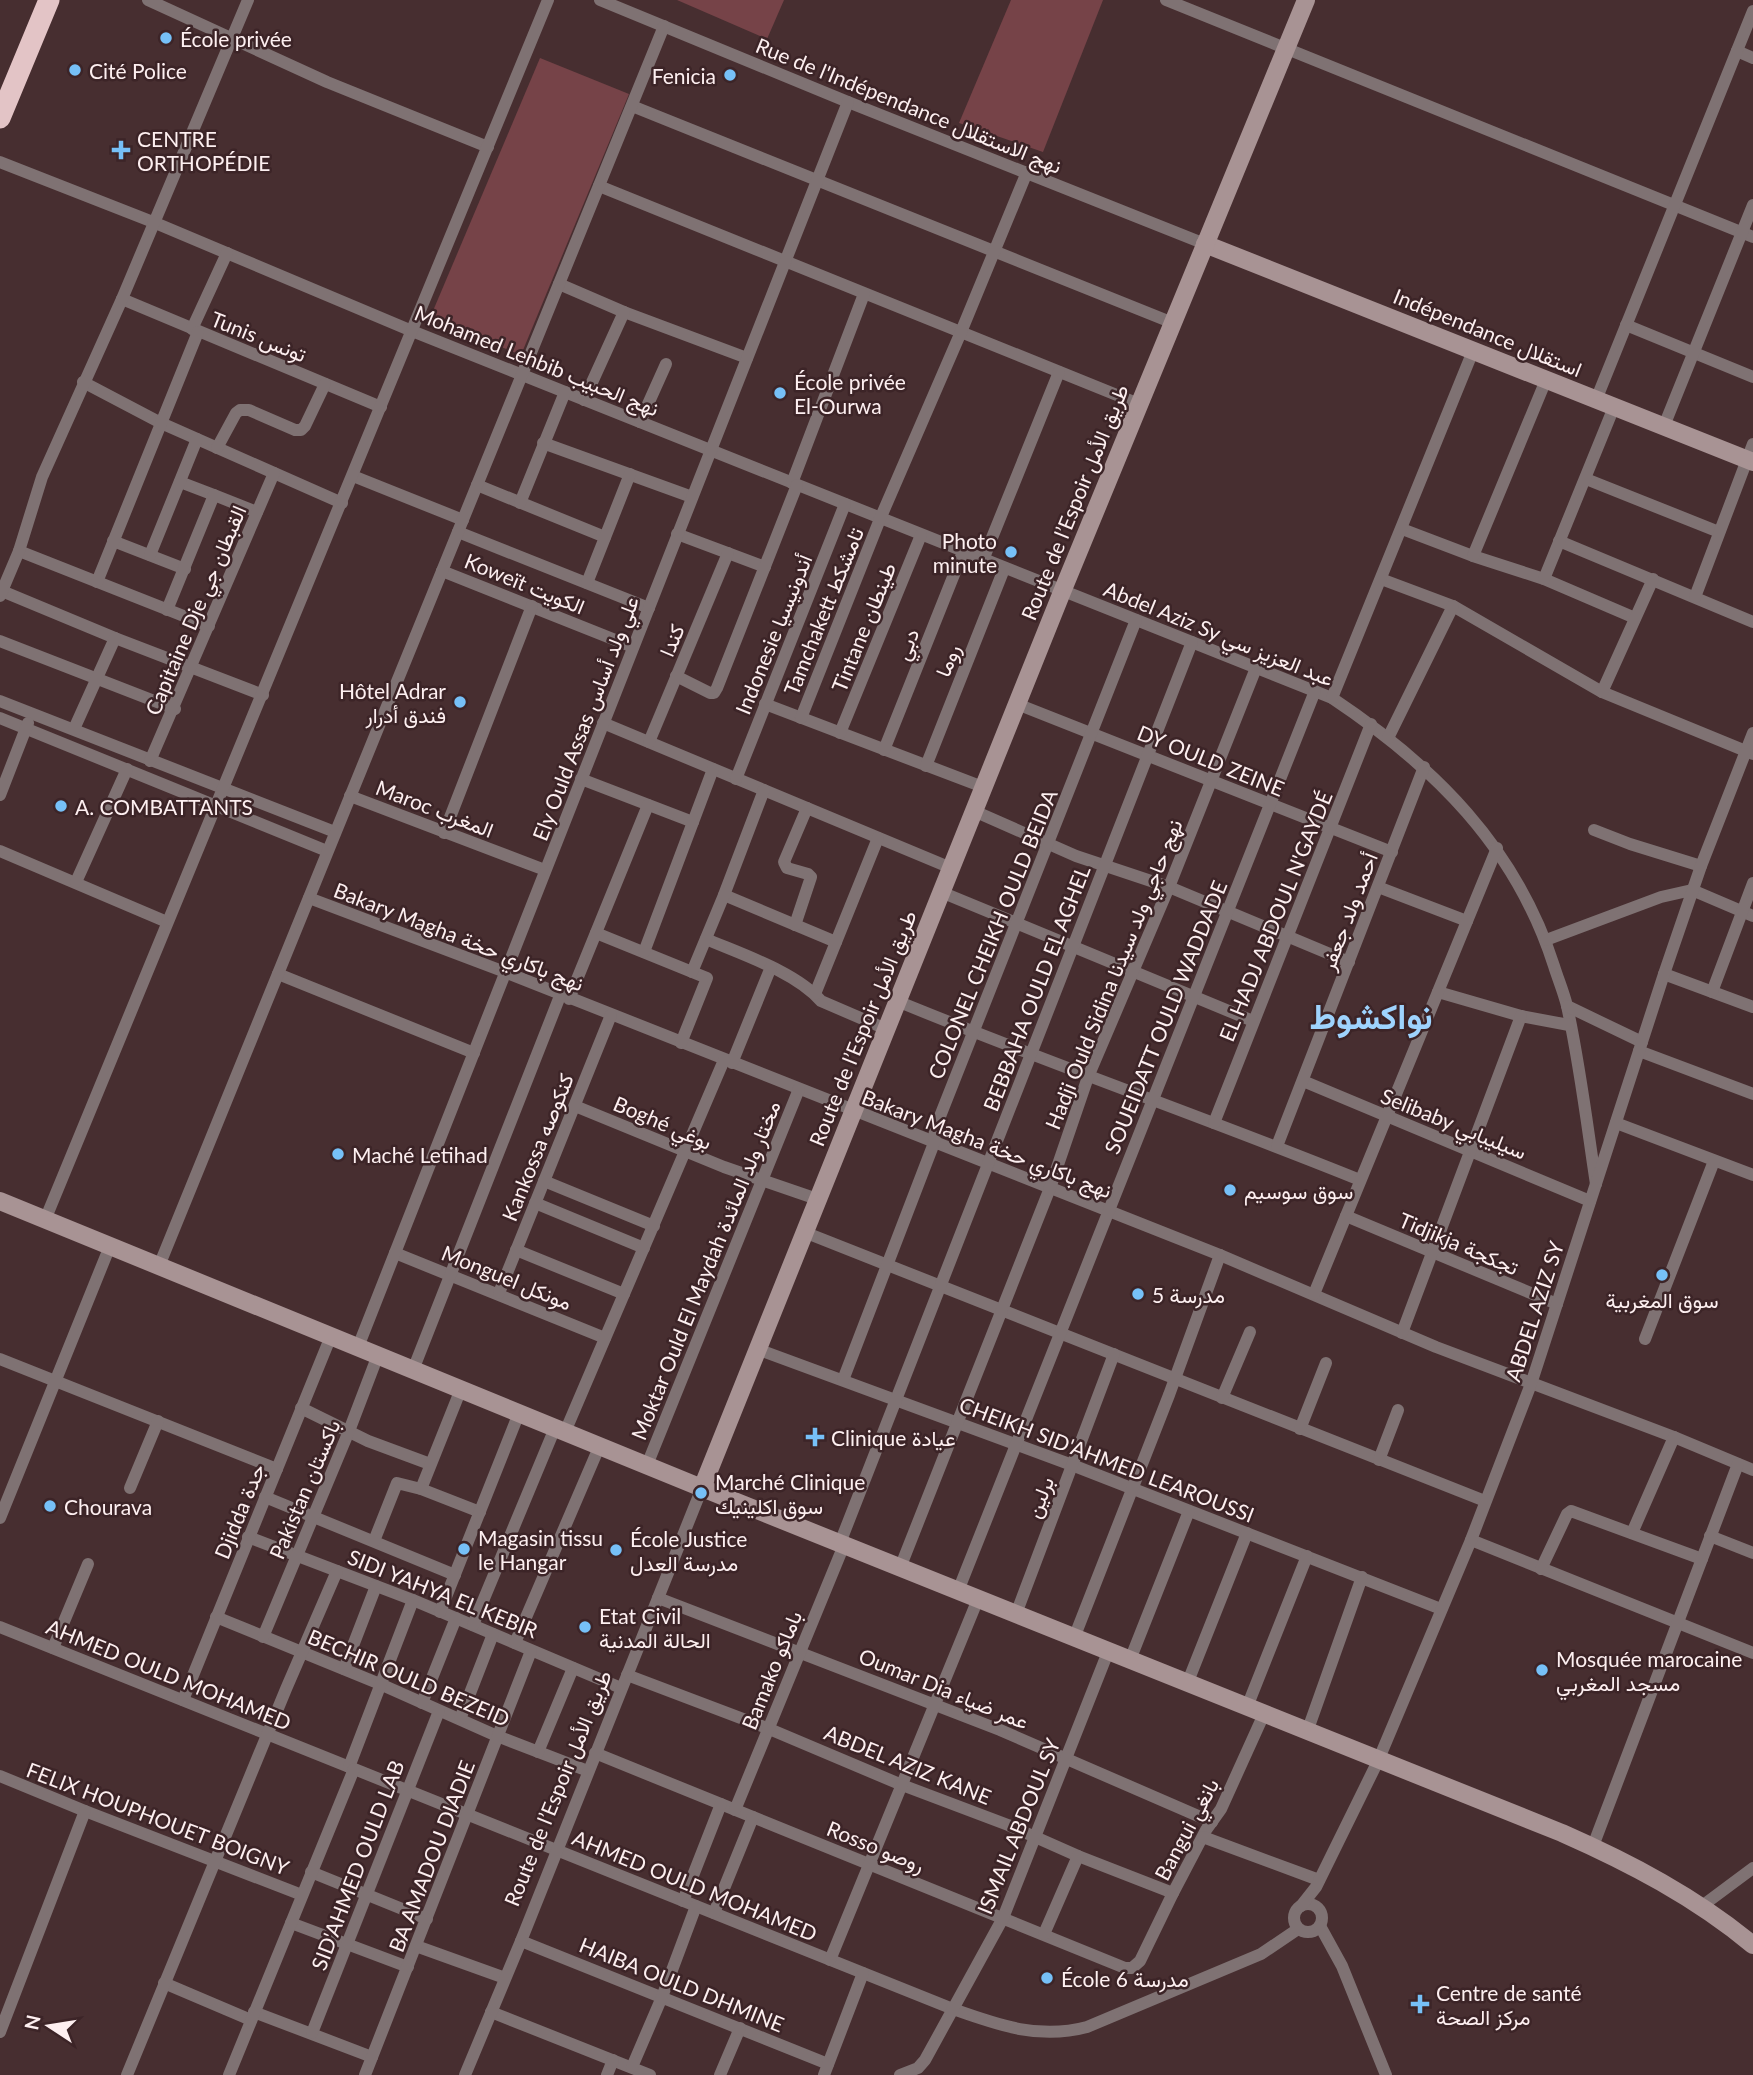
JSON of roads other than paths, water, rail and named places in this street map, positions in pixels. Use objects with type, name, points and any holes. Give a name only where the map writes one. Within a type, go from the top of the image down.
[{"type":"highway","points":[[0,79],[33,0]]},
{"type":"highway","points":[[0,118],[49,0]]},
{"type":"street","points":[[148,0],[327,82],[488,147]]},
{"type":"street","points":[[248,0],[122,299],[42,477],[19,551],[1,594],[263,695]]},
{"type":"street","points":[[45,1220],[548,0]]},
{"type":"street","name":"Rue de l'Indépendance نهج الاستقلال","points":[[600,0],[1205,244]]},
{"type":"street","points":[[1166,0],[1747,235]]},
{"type":"street","name":"Route de l’Espoir طريق الأمل","points":[[465,2075],[1062,592],[1306,0]]},
{"type":"street","points":[[1596,400],[1753,11]]},
{"type":"street","points":[[159,1266],[664,26]]},
{"type":"street","points":[[1737,51],[1753,58]]},
{"type":"street","name":"Ely Ould Assas علي ولد أساس","points":[[358,1347],[848,102]]},
{"type":"street","points":[[632,106],[1174,323]]},
{"type":"street","name":"Mohamed Lehbib نهج الحبيب","points":[[0,162],[1062,592]]},
{"type":"street","name":"Tamchakett تامشكط","points":[[801,718],[880,519],[1027,172]]},
{"type":"street","points":[[599,187],[1139,404]]},
{"type":"street","points":[[1664,426],[1692,352],[1747,235],[1753,205]]},
{"type":"street","name":"Indépendance استقلال","points":[[1205,244],[1614,407],[1751,455]]},
{"type":"street","points":[[97,582],[227,253]]},
{"type":"street","points":[[559,284],[624,312],[747,358]]},
{"type":"street","points":[[676,677],[709,693],[714,692],[765,567],[864,294]]},
{"type":"street","name":"Tunis تونس","points":[[122,299],[381,407]]},
{"type":"street","points":[[584,400],[624,312]]},
{"type":"street","points":[[1626,325],[1753,377]]},
{"type":"street","points":[[1332,698],[1473,351]]},
{"type":"street","points":[[640,422],[666,364]]},
{"type":"street","points":[[983,560],[1059,372]]},
{"type":"street","points":[[1473,556],[1546,380]]},
{"type":"street","points":[[83,382],[161,424],[342,503]]},
{"type":"street","points":[[217,448],[240,410],[249,410],[295,430],[301,430],[325,384]]},
{"type":"street","points":[[520,503],[565,392]]},
{"type":"street","points":[[1544,579],[1614,407]]},
{"type":"street","points":[[150,555],[197,439]]},
{"type":"street","points":[[543,443],[692,497]]},
{"type":"street","points":[[1695,597],[1751,455]]},
{"type":"street","name":"Capitaine Dje القبطان جي","points":[[150,761],[175,709],[274,473]]},
{"type":"street","points":[[587,583],[630,474]]},
{"type":"street","points":[[353,476],[587,583],[649,608]]},
{"type":"street","points":[[1586,479],[1719,533]]},
{"type":"street","points":[[180,482],[257,512]]},
{"type":"street","points":[[477,485],[605,537]]},
{"type":"street","points":[[167,610],[214,495]]},
{"type":"street","name":"Indonesie أندونيسيا","points":[[737,779],[845,505]]},
{"type":"street","points":[[1402,528],[1473,556],[1544,579],[1635,618]]},
{"type":"street","points":[[677,534],[765,567]]},
{"type":"street","name":"Tintane طينطان","points":[[840,733],[920,535]]},
{"type":"street","points":[[113,541],[184,569]]},
{"type":"street","points":[[1559,541],[1753,622]]},
{"type":"street","points":[[19,551],[209,626]]},
{"type":"street","name":"دبي","points":[[884,750],[963,552]]},
{"type":"street","name":"كندا","points":[[649,742],[728,553]]},
{"type":"street","name":"روما","points":[[926,766],[1004,569]]},
{"type":"street","name":"Koweït الكويت","points":[[442,571],[633,647]]},
{"type":"street","points":[[1381,579],[1453,606],[1602,692],[1749,753]]},
{"type":"street","points":[[1602,692],[1653,579]]},
{"type":"street","name":"Abdel Aziz Sy عبد العزيز سي","points":[[1062,592],[1332,698],[1371,724],[1424,768],[1497,848],[1520,885],[1546,940],[1567,1006],[1596,1184]]},
{"type":"street","points":[[444,833],[532,606]]},
{"type":"street","points":[[1388,738],[1453,606]]},
{"type":"street","name":"COLONEL CHEIKH OULD BEIDA","points":[[843,1381],[934,1143],[935,1129],[1136,620]]},
{"type":"street","points":[[74,729],[115,638]]},
{"type":"street","points":[[0,641],[175,709]]},
{"type":"street","name":"BEBBAHA OULD EL AGHEL","points":[[842,1544],[940,1285],[1192,642]]},
{"type":"street","name":"Hadji Ould Sidina نهج حاجي ولد سيدنا","points":[[900,1568],[1050,1188],[1088,1077],[1169,887],[1256,668]]},
{"type":"street","name":"SOUEIDATT OULD WADDADE","points":[[958,1591],[1315,691]]},
{"type":"street","points":[[0,701],[335,832]]},
{"type":"street","points":[[765,704],[983,787]]},
{"type":"street","name":"DY OULD ZEINE","points":[[1017,704],[1392,852]]},
{"type":"street","points":[[0,794],[33,713]]},
{"type":"street","points":[[0,718],[327,851]]},
{"type":"street","points":[[603,723],[951,868]]},
{"type":"street","name":"EL HADJ ABDOUL N'GAYDÉ","points":[[1214,1123],[1371,724]]},
{"type":"street","name":"ABDEL AZIZ SY","points":[[1301,1906],[1317,1884],[1378,1761],[1471,1540],[1531,1384],[1692,890],[1749,753],[1753,733]]},
{"type":"street","name":"أحمد ولد جعفر","points":[[1277,1146],[1424,768]]},
{"type":"street","points":[[76,882],[127,769]]},
{"type":"street","points":[[644,952],[713,769]]},
{"type":"street","points":[[581,779],[693,822]]},
{"type":"street","points":[[692,972],[764,790]]},
{"type":"street","name":"Maroc المغرب","points":[[351,796],[545,870]]},
{"type":"street","points":[[413,1370],[565,997],[596,933],[649,805]]},
{"type":"street","points":[[795,925],[811,880],[808,874],[787,868],[785,862],[807,808]]},
{"type":"street","points":[[974,811],[1104,867],[1169,887],[1349,962]]},
{"type":"street","points":[[1594,830],[1701,866]]},
{"type":"street","points":[[815,994],[878,838]]},
{"type":"street","points":[[1314,1294],[1497,848]]},
{"type":"street","points":[[0,851],[167,922]]},
{"type":"street","points":[[1712,992],[1747,914],[1753,883]]},
{"type":"street","points":[[1378,887],[1467,921]]},
{"type":"street","points":[[1546,940],[1661,897],[1692,890],[1747,914]]},
{"type":"street","points":[[941,892],[1253,1021]]},
{"type":"street","points":[[724,895],[836,942]]},
{"type":"street","name":"Bakary Magha نهج باكاري حخة","points":[[309,898],[505,972],[1220,1255],[1402,1333],[1753,1470]]},
{"type":"street","points":[[596,933],[707,978],[681,1043]]},
{"type":"street","points":[[706,939],[771,967],[815,994],[821,1002],[886,1028]]},
{"type":"street","points":[[473,1625],[560,1430],[605,1338],[685,1150],[771,967]]},
{"type":"street","points":[[278,974],[474,1053]]},
{"type":"street","points":[[1664,974],[1753,1007]]},
{"type":"street","points":[[1438,992],[1521,1016],[1569,1026]]},
{"type":"street","points":[[897,1001],[1360,1180]]},
{"type":"street","points":[[1567,1006],[1640,1046],[1753,1094]]},
{"type":"street","name":"Kankossa كنكوصه","points":[[499,1293],[611,1015]]},
{"type":"street","points":[[1402,1333],[1521,1016]]},
{"type":"street","name":"Selibaby سيليبابي","points":[[1303,1081],[1590,1202]]},
{"type":"street","name":"Moktar Ould El Maydah مختار ولد المائدة","points":[[647,1465],[799,1090]]},
{"type":"street","name":"Boghé بوغي","points":[[575,1106],[763,1181],[817,1199]]},
{"type":"street","points":[[1616,1123],[1753,1175]]},
{"type":"street","points":[[1645,1339],[1714,1160]]},
{"type":"street","points":[[544,1181],[654,1226]]},
{"type":"street","points":[[0,1201],[702,1488],[1593,1846],[1702,1906],[1753,1945]]},
{"type":"street","points":[[535,1203],[645,1248]]},
{"type":"street","name":"Tidjikja تجكجة","points":[[1346,1216],[1557,1304]]},
{"type":"street","points":[[804,1232],[1485,1502]]},
{"type":"street","points":[[0,1518],[6,1485],[56,1380],[110,1246]]},
{"type":"street","points":[[516,1250],[624,1294]]},
{"type":"street","name":"Monguel مونكل","points":[[395,1253],[605,1338]]},
{"type":"street","points":[[1073,1638],[1175,1380],[1220,1255]]},
{"type":"street","points":[[1222,1398],[1250,1332]]},
{"type":"street","name":"Djidda جدة","points":[[183,1700],[331,1336]]},
{"type":"street","name":"CHEIKH SID'AHMED LEAROUSSI","points":[[757,1349],[1072,1465],[1441,1609]]},
{"type":"street","name":"برلين","points":[[1016,1614],[1114,1354]]},
{"type":"street","name":"Pakistan باكستان","points":[[263,1637],[378,1356]]},
{"type":"street","points":[[0,1359],[277,1469]]},
{"type":"street","points":[[1300,1429],[1326,1363]]},
{"type":"street","points":[[421,1489],[461,1390]]},
{"type":"street","points":[[301,1408],[368,1441],[430,1464]]},
{"type":"street","points":[[1379,1460],[1398,1410]]},
{"type":"street","points":[[440,1612],[519,1413]]},
{"type":"street","points":[[130,1489],[159,1421]]},
{"type":"street","points":[[1632,1533],[1674,1437]]},
{"type":"street","points":[[515,1643],[600,1445]]},
{"type":"street","points":[[1593,1846],[1738,1464]]},
{"type":"street","points":[[374,1541],[395,1485],[400,1482],[480,1512]]},
{"type":"street","points":[[265,1497],[455,1575]]},
{"type":"street","points":[[1130,1660],[1189,1511]]},
{"type":"street","points":[[1541,1569],[1567,1514],[1571,1511],[1702,1559]]},
{"type":"street","points":[[1187,1684],[1247,1533]]},
{"type":"street","points":[[1710,1536],[1753,1553]]},
{"type":"street","name":"SIDI YAHYA EL KEBIR","points":[[248,1537],[413,1600],[621,1688]]},
{"type":"street","points":[[1471,1540],[1753,1653]]},
{"type":"street","name":"Bamako باماكو","points":[[735,1810],[842,1544]]},
{"type":"street","name":"Bangui بانغي","points":[[1140,1961],[1203,1836],[1221,1809],[1307,1556]]},
{"type":"street","points":[[53,1648],[88,1564]]},
{"type":"street","points":[[127,2075],[337,1571]]},
{"type":"street","points":[[1307,1732],[1362,1577]]},
{"type":"street","points":[[344,1669],[376,1586]]},
{"type":"street","name":"Oumar Dia عمر ضياء","points":[[658,1598],[935,1704],[1212,1822]]},
{"type":"street","points":[[830,1960],[978,1599]]},
{"type":"street","points":[[229,2075],[311,1872],[413,1600]]},
{"type":"street","name":"BECHIR OULD BEZEID","points":[[216,1617],[588,1771]]},
{"type":"street","points":[[422,1703],[456,1618]]},
{"type":"street","name":"AHMED OULD MOHAMED","points":[[0,1627],[953,2009],[1020,2029],[1049,2033],[1069,2032],[1115,2016],[1261,1954],[1298,1929]]},
{"type":"street","points":[[460,1719],[493,1634]]},
{"type":"street","name":"BA AMADOU DIADIE","points":[[365,2075],[531,1651]]},
{"type":"street","name":"ISMAIL ABDOUL SY","points":[[900,2075],[918,2068],[925,2060],[1003,1918],[1037,1838],[1108,1652]]},
{"type":"street","points":[[538,1752],[573,1668]]},
{"type":"street","name":"ABDEL AZIZ KANE","points":[[627,1675],[768,1728],[902,1785],[1173,1893]]},
{"type":"street","name":"SID'AHMED OULD LAB","points":[[312,2033],[439,1711]]},
{"type":"street","name":"Rosso روصو","points":[[595,1753],[1125,1968],[1135,1967],[1140,1961]]},
{"type":"street","name":"FELIX HOUPHOUET BOIGNY","points":[[0,1776],[302,1895]]},
{"type":"street","points":[[683,1901],[721,1804]]},
{"type":"street","points":[[0,2032],[85,1811]]},
{"type":"street","points":[[714,1913],[753,1817]]},
{"type":"street","points":[[1203,1836],[1317,1884],[1322,1918],[1320,1926],[1342,1966],[1386,2075]]},
{"type":"street","points":[[1044,1934],[1078,1856]]},
{"type":"street","points":[[1702,1906],[1753,1868]]},
{"type":"street","points":[[311,1872],[427,1919]]},
{"type":"street","points":[[1320,1910],[1313,1905],[1301,1906],[1294,1920],[1298,1929],[1307,1933],[1320,1926]]},
{"type":"street","points":[[632,2067],[696,1906]]},
{"type":"street","points":[[291,1923],[408,1967]]},
{"type":"street","name":"HAIBA OULD DHMINE","points":[[521,1941],[740,2028],[826,2069]]},
{"type":"street","points":[[416,1946],[505,1978]]},
{"type":"street","points":[[826,2069],[863,1973]]},
{"type":"street","points":[[164,1983],[253,2016],[312,2033],[372,2057]]},
{"type":"street","points":[[491,2012],[650,2075]]},
{"type":"street","points":[[720,2075],[740,2028]]},
{"type":"street","points":[[607,2075],[613,2060]]},
{"type":"place","name":"École privée","points":[[166,38]]},
{"type":"place","name":"Cité Police","points":[[75,70]]},
{"type":"place","name":"Fenicia","points":[[730,75]]},
{"type":"place","name":"CENTRE ORTHOPÉDIE","points":[[121,150]]},
{"type":"place","name":"École privée El-Ourwa","points":[[780,393]]},
{"type":"place","name":"Photo minute","points":[[1011,552]]},
{"type":"place","name":"Hôtel Adrar فندق أدرار","points":[[460,702]]},
{"type":"place","name":"A. COMBATTANTS","points":[[61,806]]},
{"type":"place","name":"Maché Letihad","points":[[338,1154]]},
{"type":"place","name":"سوق سوسيم","points":[[1230,1190]]},
{"type":"place","name":"سوق المغربية","points":[[1662,1275]]},
{"type":"place","name":"مدرسة 5","points":[[1138,1294]]},
{"type":"place","name":"Clinique عيادة","points":[[815,1437]]},
{"type":"place","name":"Marché Clinique سوق اكلينيك","points":[[701,1493]]},
{"type":"place","name":"Chourava","points":[[50,1506]]},
{"type":"place","name":"Magasin tissu le Hangar","points":[[464,1549]]},
{"type":"place","name":"École Justice مدرسة العدل","points":[[616,1550]]},
{"type":"place","name":"Etat Civil الحالة المدنية","points":[[585,1627]]},
{"type":"place","name":"Mosquée marocaine مسجد المغربي","points":[[1542,1670]]},
{"type":"place","name":"École 6 مدرسة","points":[[1047,1978]]},
{"type":"place","name":"Centre de santé مركز الصحة","points":[[1420,2004]]},
{"type":"district","name":"نواكشوط","points":[[1371,1015]]}]
